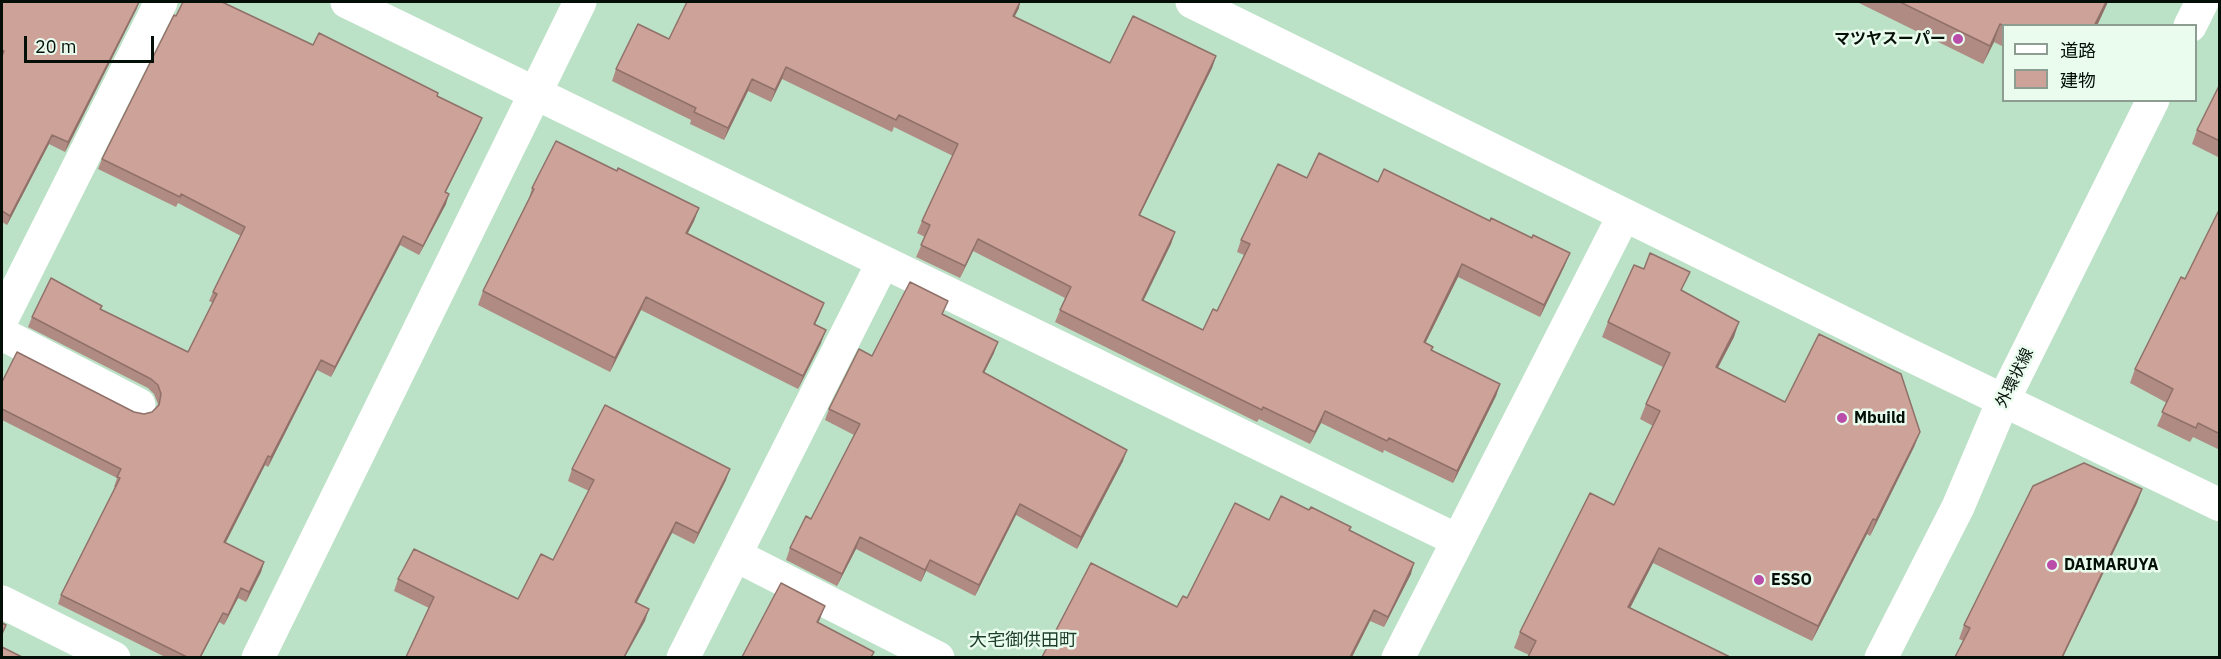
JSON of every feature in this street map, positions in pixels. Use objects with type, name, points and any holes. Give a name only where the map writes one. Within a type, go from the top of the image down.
[{"type":"street","points":[[2,320],[161,2]]},
{"type":"street","points":[[347,2],[1457,540]]},
{"type":"street","points":[[258,657],[580,2]]},
{"type":"street","points":[[1192,2],[1228,9],[1624,215],[2220,505]]},
{"type":"street","points":[[2191,24],[2202,2]]},
{"type":"street","name":"外環状線","points":[[1881,657],[1958,507],[2003,401],[2152,102]]},
{"type":"street","points":[[1398,657],[1624,215]]},
{"type":"street","points":[[683,657],[884,262]]},
{"type":"street","points":[[2,334],[139,405]]},
{"type":"street","points":[[735,555],[938,657]]},
{"type":"street","points":[[2,602],[114,657]]},
{"type":"building","points":[[2,2],[139,2],[68,142],[52,135],[10,216],[2,211],[2,56],[4,51],[2,50]]},
{"type":"building","points":[[183,2],[222,2],[313,45],[319,33],[438,93],[437,96],[482,118],[445,192],[449,194],[423,246],[403,236],[335,367],[321,360],[271,457],[268,456],[224,542],[264,562],[249,592],[241,588],[228,615],[223,613],[200,657],[187,657],[61,595],[120,478],[117,477],[121,469],[2,409],[2,382],[17,352],[134,412],[144,414],[152,412],[159,405],[161,394],[158,385],[151,379],[32,317],[51,278],[102,306],[100,309],[188,352],[217,294],[213,292],[245,227],[181,194],[180,197],[102,159],[174,15],[176,16]]},
{"type":"building","points":[[687,2],[1020,2],[1013,16],[1110,63],[1133,16],[1216,56],[1139,215],[1175,232],[1142,300],[1203,330],[1213,309],[1217,311],[1250,244],[1241,240],[1278,164],[1307,178],[1319,153],[1378,182],[1384,169],[1490,221],[1491,218],[1570,253],[1544,305],[1462,264],[1424,342],[1433,347],[1431,350],[1500,384],[1457,471],[1389,438],[1387,441],[1325,411],[1315,432],[1263,407],[1262,410],[1060,310],[1071,287],[978,239],[965,266],[921,245],[930,225],[922,221],[958,144],[899,115],[896,120],[786,67],[775,90],[752,79],[728,128],[694,112],[696,108],[616,69],[638,24],[669,39]]},
{"type":"building","points":[[1900,2],[2106,2],[2095,24],[2000,24],[1990,46]]},
{"type":"building","points":[[2220,84],[2220,141],[2197,130]]},
{"type":"building","points":[[556,141],[617,171],[618,168],[699,208],[686,233],[824,303],[814,324],[826,330],[803,376],[646,297],[615,358],[483,291]]},
{"type":"building","points":[[2220,208],[2220,434],[2198,423],[2196,428],[2162,412],[2173,389],[2135,369],[2181,277],[2185,279]]},
{"type":"building","points":[[1650,253],[1690,272],[1681,290],[1739,322],[1716,367],[1785,402],[1819,334],[1901,374],[1920,432],[1876,520],[1873,519],[1818,626],[1659,548],[1628,607],[1730,657],[1528,657],[1536,641],[1520,632],[1590,493],[1614,505],[1660,411],[1646,404],[1670,353],[1608,322],[1634,265],[1644,269]]},
{"type":"building","points":[[910,282],[948,301],[942,314],[998,342],[983,372],[1127,450],[1081,537],[1020,504],[979,585],[930,560],[925,570],[860,537],[842,574],[790,548],[806,516],[811,519],[860,424],[829,409],[859,349],[872,356]]},
{"type":"building","points":[[605,405],[730,469],[698,533],[676,522],[635,602],[649,609],[624,657],[406,657],[434,597],[398,579],[414,549],[518,599],[541,554],[553,560],[594,480],[572,469]]},
{"type":"building","name":"DAIMARUYA","points":[[2084,463],[2142,489],[2062,657],[1955,657],[1970,628],[1964,625],[2033,486]]},
{"type":"building","points":[[1281,496],[1309,510],[1311,507],[1351,527],[1349,530],[1414,563],[1388,617],[1374,610],[1350,657],[1042,657],[1091,563],[1177,607],[1183,596],[1187,598],[1235,503],[1269,520]]},
{"type":"building","points":[[781,583],[825,606],[817,622],[874,652],[871,657],[742,657]]},
{"type":"building","points":[[2,647],[22,657],[2,657]]},
{"type":"place","name":"マツヤスーパー","points":[[1958,39]]},
{"type":"place","name":"Mbuild","points":[[1842,418]]},
{"type":"place","name":"DAIMARUYA","points":[[2052,565]]},
{"type":"place","name":"ESSO","points":[[1759,580]]},
{"type":"district","name":"大宅御供田町","points":[[1023,641]]}]
